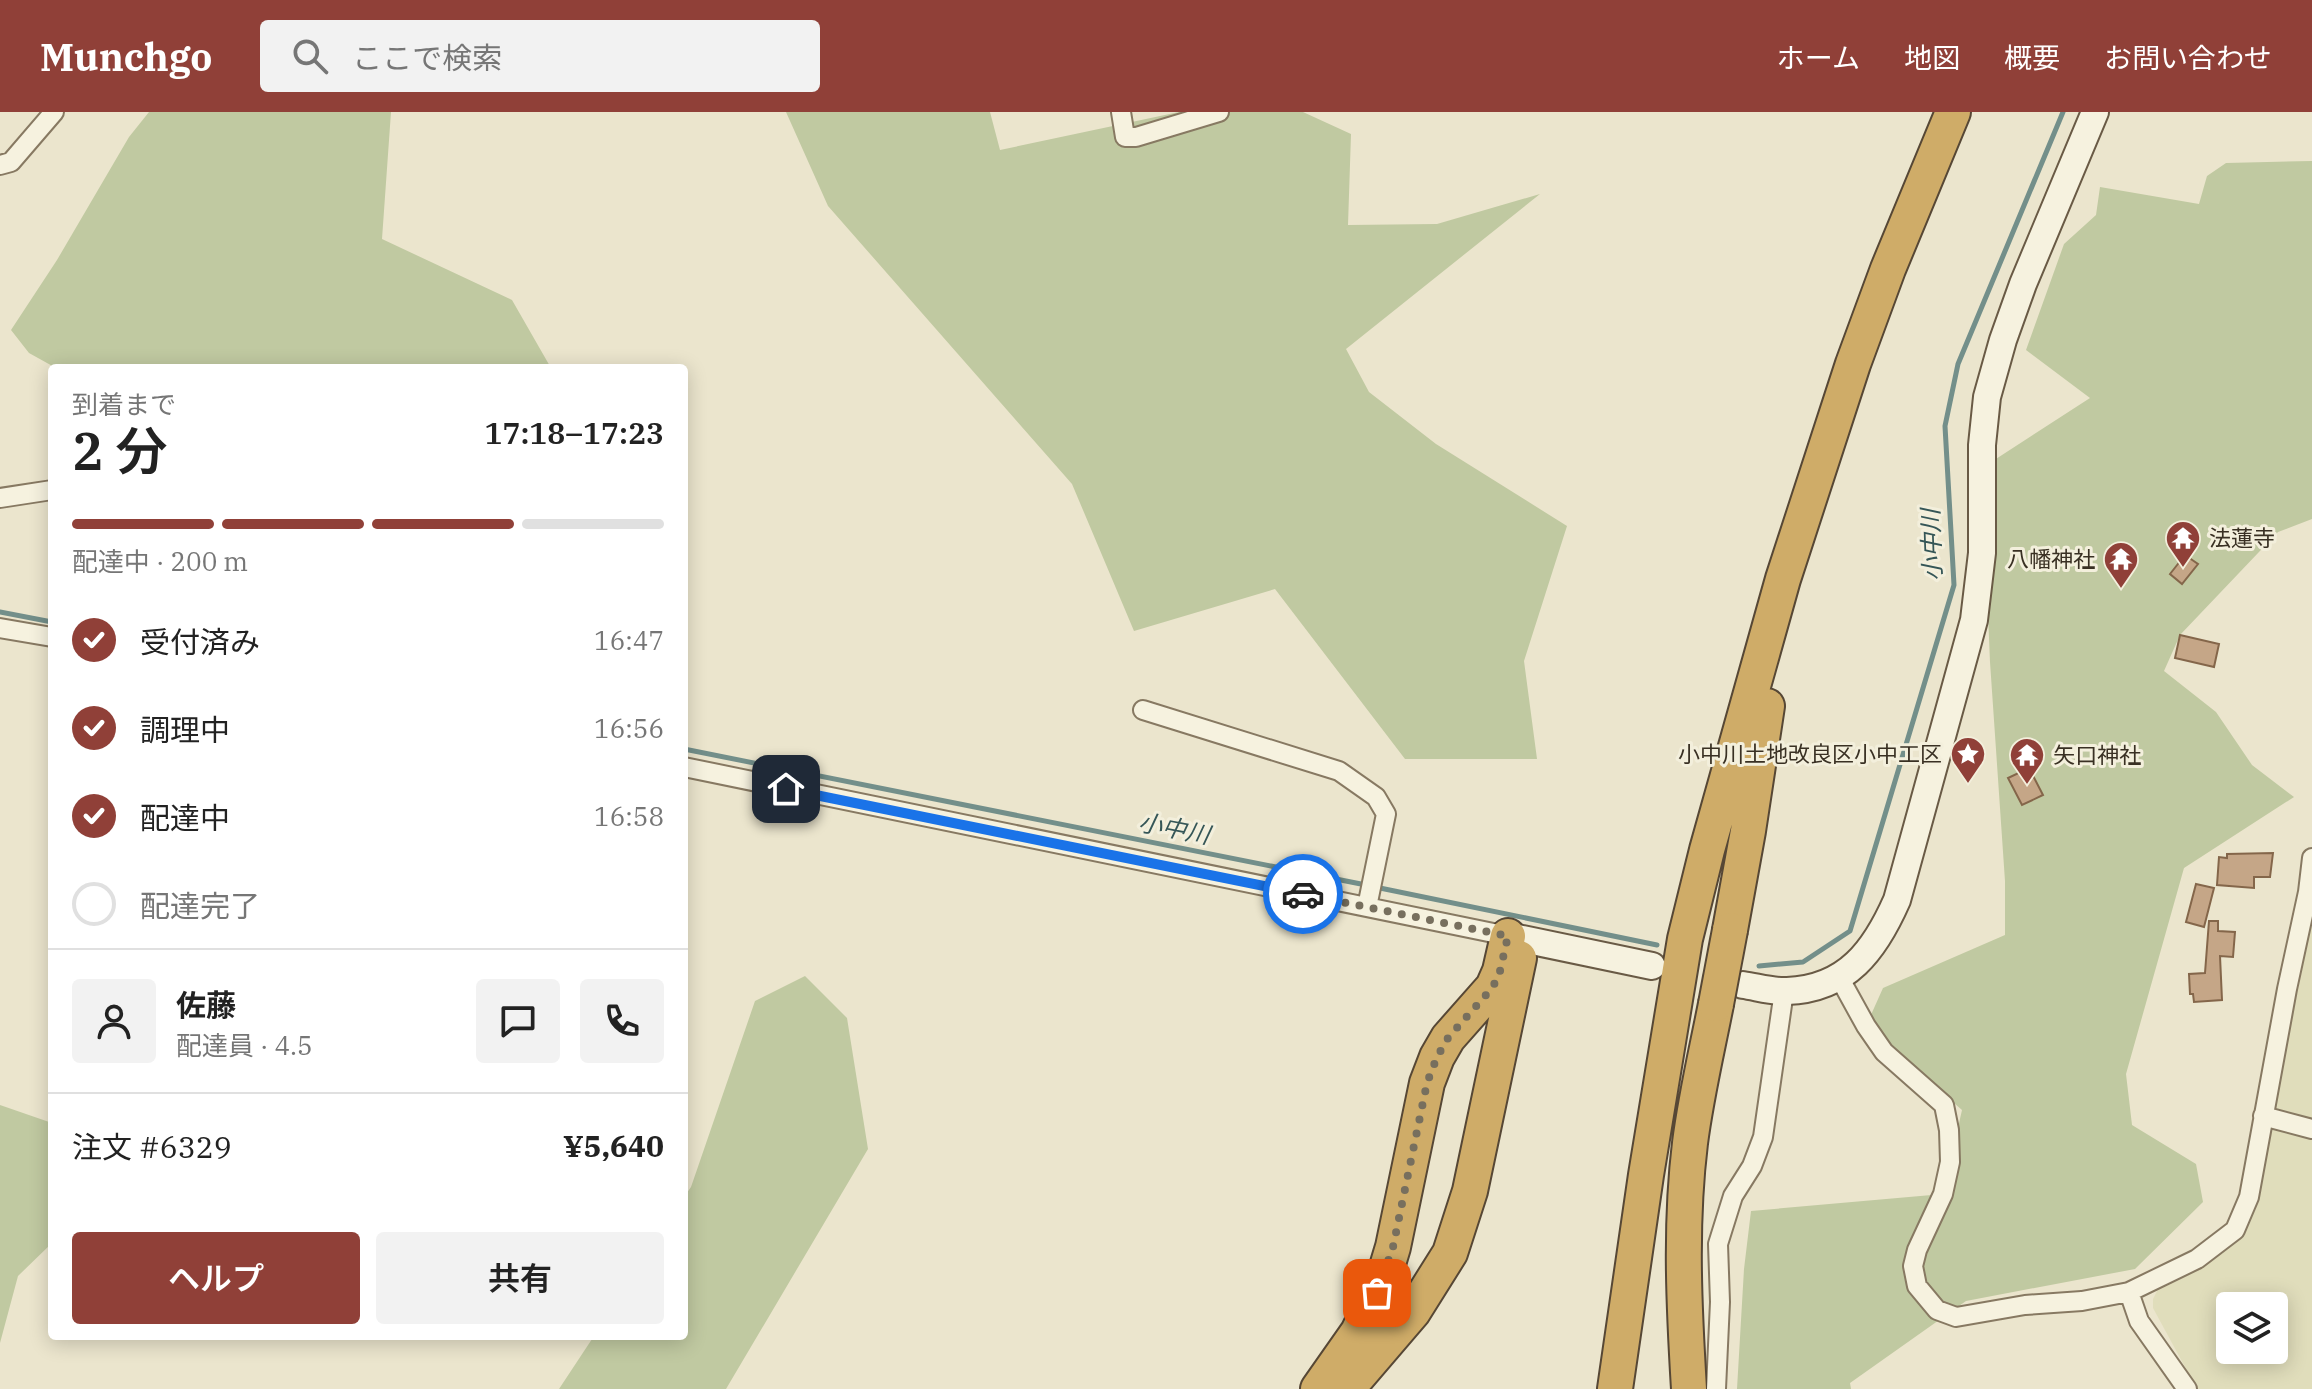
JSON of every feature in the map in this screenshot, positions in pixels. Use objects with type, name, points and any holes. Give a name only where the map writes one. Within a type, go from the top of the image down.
[{"type":"highway","points":[[1593,1389],[1658,1047],[1707,850],[1779,592],[1853,364],[1888,269],[1953,112]]},
{"type":"highway","points":[[1629,1389],[1656,1166],[1696,958],[1723,850],[1849,419],[1966,112]]},
{"type":"highway","points":[[1689,1389],[1684,1217],[1690,1142],[1729,994],[1730,930],[1770,690]]},
{"type":"highway","points":[[1318,1389],[1358,1332],[1384,1277],[1427,1083],[1437,1057],[1448,1038],[1493,987],[1516,937]]},
{"type":"highway","points":[[1347,1389],[1413,1312],[1454,1243],[1470,1191],[1516,937]]},
{"type":"highway","points":[[1615,1389],[1685,939]]},
{"type":"street","points":[[0,165],[11,162],[54,112]]},
{"type":"street","points":[[1121,112],[1125,137],[1136,137],[1219,112]]},
{"type":"street","points":[[1729,994],[1824,985],[1839,977],[1864,958],[1883,931],[1897,900],[1974,620],[1982,553],[1982,445],[1987,397],[2023,284],[2095,112]]},
{"type":"street","points":[[0,498],[48,491]]},
{"type":"street","points":[[0,628],[48,636]]},
{"type":"street","points":[[1143,710],[1339,771],[1376,797],[1386,814],[1368,902]]},
{"type":"street","points":[[688,768],[1368,902],[1652,966]]},
{"type":"street","points":[[1839,977],[1884,1052],[1944,1105],[1950,1162],[1943,1194],[1917,1250],[1913,1266],[1917,1286],[1937,1310],[1956,1317],[2129,1292],[2197,1259],[2235,1230],[2249,1197],[2312,858]]},
{"type":"street","points":[[1716,1389],[1720,1302],[1718,1244],[1733,1196],[1752,1166],[1763,1137],[1784,991]]},
{"type":"street","points":[[2263,1116],[2312,1129]]},
{"type":"street","points":[[2129,1292],[2139,1321],[2187,1389]]},
{"type":"shaded area","points":[[2312,922],[2312,1123],[2272,1114]]},
{"type":"shaded area","points":[[2275,1126],[2312,1136],[2312,1389],[2197,1389],[2153,1308],[2153,1299],[2158,1289],[2172,1278],[2236,1237],[2256,1209],[2268,1130]]},
{"type":"green space","points":[[149,112],[391,112],[382,239],[512,300],[549,364],[49,364],[29,353],[11,330],[57,260],[129,137]]},
{"type":"green space","points":[[786,112],[990,112],[1000,150],[1179,112],[1303,112],[1351,134],[1348,225],[1437,224],[1540,194],[1346,349],[1369,392],[1436,444],[1567,526],[1524,661],[1537,759],[1405,759],[1275,589],[1134,631],[1072,484],[828,206]]},
{"type":"green space","points":[[2312,161],[2312,519],[2278,532],[2180,635],[2164,671],[2216,712],[2252,765],[2294,797],[2184,868],[2126,1074],[2132,1125],[2196,1164],[2203,1202],[2135,1269],[1966,1301],[1850,1383],[1851,1389],[1737,1389],[1744,1269],[1751,1211],[1943,1194],[1962,1110],[1866,1026],[1883,988],[2005,935],[2005,881],[1990,662],[1982,468],[2090,398],[2026,350],[2064,244],[2096,215],[2100,187],[2199,204],[2207,176],[2226,163]]},
{"type":"green space","points":[[805,976],[847,1018],[868,1149],[726,1389],[559,1389],[591,1340],[688,1340],[688,1191],[755,1001]]},
{"type":"green space","points":[[0,1105],[48,1122],[48,1247],[18,1276],[0,1343]]},
{"type":"building","points":[[2185,555],[2198,564],[2182,584],[2170,574]]},
{"type":"building","points":[[2180,635],[2219,644],[2214,667],[2175,658]]},
{"type":"building","points":[[2029,768],[2043,795],[2022,805],[2008,778]]},
{"type":"building","points":[[2273,853],[2270,877],[2254,877],[2254,888],[2217,885],[2219,857],[2227,858],[2227,854]]},
{"type":"building","points":[[2196,884],[2214,888],[2204,927],[2186,922]]},
{"type":"building","points":[[2209,921],[2218,921],[2218,931],[2235,932],[2233,957],[2220,956],[2222,1000],[2194,1002],[2193,994],[2190,994],[2189,974],[2205,973]]},
{"type":"waterway","name":"小中川","points":[[1759,966],[1803,962],[1850,931],[1954,585],[1945,426],[1958,364],[2063,112]]},
{"type":"waterway","name":"小中川","points":[[0,612],[48,621]]},
{"type":"waterway","name":"小中川","points":[[688,750],[1366,885]]},
{"type":"waterway","name":"小中川","points":[[1375,887],[1657,945]]},
{"type":"way so far","points":[[1303,894],[1508,936],[1493,987],[1448,1038],[1427,1083],[1393,1247],[1377,1293]]},
{"type":"place","name":"法蓮寺","points":[[2183,569]]},
{"type":"place","name":"八幡神社","points":[[2121,590]]},
{"type":"place","name":"小中川土地改良区小中工区","points":[[1968,785]]},
{"type":"place","name":"矢口神社","points":[[2027,786]]},
{"type":"route","points":[[786,789],[1303,894]]}]
